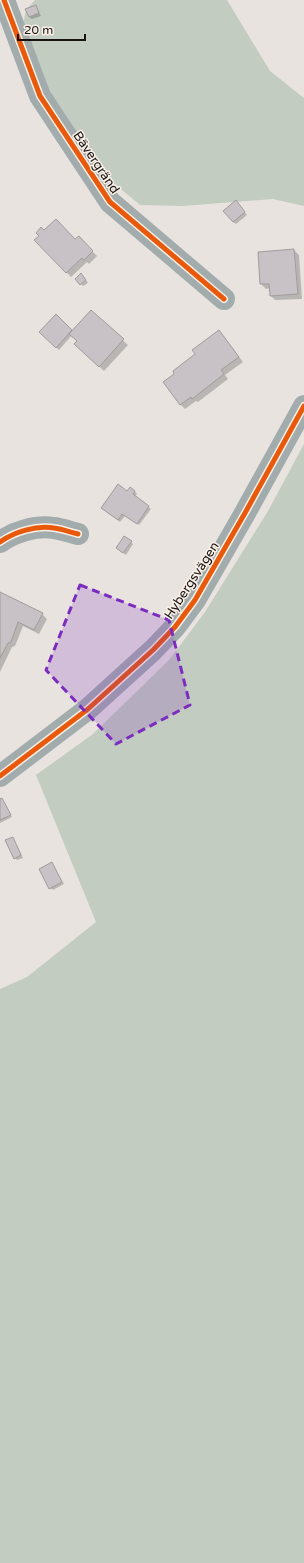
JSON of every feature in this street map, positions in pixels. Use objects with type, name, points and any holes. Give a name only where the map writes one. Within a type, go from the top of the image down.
[{"type":"street","name":"Bävergränd","points":[[4,0],[40,96],[110,202],[224,298]]},
{"type":"street","name":"Hybergsvägen","points":[[0,776],[88,709],[153,650],[175,627],[195,600],[256,494],[304,406]]},
{"type":"street","points":[[0,542],[10,535],[31,529],[52,527],[78,534]]},
{"type":"highlighted area","points":[[80,585],[169,620],[190,705],[116,744],[46,670]]},
{"type":"shaded area","points":[[35,0],[227,0],[270,71],[304,98],[304,206],[273,199],[183,206],[140,205],[110,180],[68,139],[21,34],[26,10]]},
{"type":"shaded area","points":[[304,444],[304,1563],[0,1563],[0,989],[27,977],[96,922],[36,775],[93,734],[169,660],[205,612],[268,511]]},
{"type":"building","points":[[36,5],[39,13],[29,17],[25,9]]},
{"type":"building","points":[[236,200],[245,212],[233,222],[223,211]]},
{"type":"building","points":[[56,219],[75,239],[79,236],[93,251],[84,260],[82,258],[66,273],[34,240],[39,236],[36,233],[41,227],[44,230]]},
{"type":"building","points":[[294,249],[298,294],[270,296],[269,284],[260,284],[258,252]]},
{"type":"building","points":[[81,273],[86,280],[80,285],[75,279]]},
{"type":"building","points":[[91,310],[124,339],[99,367],[74,344],[77,341],[69,334]]},
{"type":"building","points":[[56,314],[72,330],[56,348],[39,332]]},
{"type":"building","points":[[219,330],[239,357],[221,370],[224,374],[192,399],[191,397],[180,405],[163,382],[174,374],[173,371],[195,354],[192,350]]},
{"type":"building","points":[[118,484],[127,491],[130,487],[135,491],[133,494],[149,506],[137,524],[122,514],[118,520],[101,508]]},
{"type":"building","points":[[124,536],[132,541],[123,553],[116,548]]},
{"type":"building","points":[[0,592],[43,613],[34,630],[18,622],[11,642],[8,643],[0,658]]},
{"type":"building","points":[[2,798],[11,815],[0,820],[0,799]]},
{"type":"building","points":[[13,837],[21,855],[14,859],[5,840]]},
{"type":"building","points":[[52,862],[62,882],[49,889],[39,869]]},
{"type":"cycle path","points":[[4,0],[40,96],[110,202],[224,299]]},
{"type":"cycle path","points":[[0,776],[88,709],[153,650],[175,627],[195,600],[304,406]]},
{"type":"cycle path","points":[[0,542],[18,532],[33,528],[57,528],[78,534]]}]
